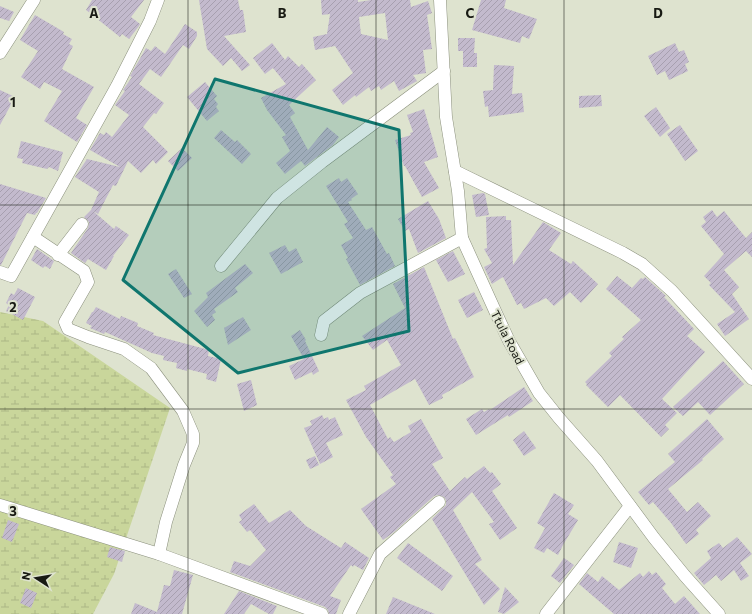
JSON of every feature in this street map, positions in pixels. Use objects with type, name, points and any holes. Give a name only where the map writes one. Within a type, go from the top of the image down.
[{"type":"street","points":[[0,53],[34,0]]},
{"type":"street","points":[[0,272],[11,276],[117,86],[150,21],[158,0]]},
{"type":"street","name":"Ttula Road","points":[[440,0],[446,117],[458,191],[462,238],[509,341],[539,393],[597,461],[685,576],[718,614]]},
{"type":"street","points":[[221,266],[277,198],[322,162],[444,71]]},
{"type":"street","points":[[455,172],[617,250],[642,264],[672,291],[752,379]]},
{"type":"street","points":[[58,255],[82,224]]},
{"type":"street","points":[[33,238],[84,271],[88,282],[65,322],[68,329],[124,349],[151,368],[183,411],[192,434],[193,443],[184,465],[166,522],[159,554]]},
{"type":"street","points":[[321,335],[324,321],[360,293],[462,238]]},
{"type":"street","points":[[349,614],[380,554],[440,502]]},
{"type":"street","points":[[0,505],[159,554],[322,614]]},
{"type":"street","points":[[546,614],[630,506]]},
{"type":"highlighted area","points":[[215,79],[399,130],[409,331],[238,373],[123,280]]},
{"type":"green space","points":[[0,312],[43,321],[170,408],[114,574],[93,614],[0,614]]},
{"type":"building","points":[[92,0],[144,0],[131,17],[140,24],[129,39],[122,34],[120,37],[86,10]]},
{"type":"building","points":[[199,0],[238,0],[240,10],[243,10],[246,32],[224,36],[250,65],[242,71],[231,58],[223,66],[207,49]]},
{"type":"building","points":[[321,0],[358,0],[358,2],[371,0],[410,0],[411,7],[428,1],[432,13],[427,15],[432,49],[423,50],[426,73],[413,75],[417,81],[399,91],[394,81],[381,90],[379,86],[371,91],[369,87],[356,97],[355,95],[343,105],[332,90],[353,73],[335,46],[315,50],[313,37],[327,34],[330,14],[322,15]],"holes":[[[385,13],[388,40],[361,34],[359,17]]]},
{"type":"building","points":[[481,0],[506,0],[504,8],[537,19],[529,39],[522,36],[520,43],[472,30]]},
{"type":"building","points":[[0,6],[14,12],[9,21],[0,18]]},
{"type":"building","points":[[35,15],[64,32],[63,34],[72,39],[69,44],[73,46],[62,69],[94,87],[76,118],[87,125],[77,142],[44,121],[62,91],[44,82],[40,89],[21,77],[38,51],[20,40]]},
{"type":"building","points":[[185,24],[197,32],[197,36],[189,49],[183,45],[161,77],[150,69],[139,84],[164,103],[156,114],[154,113],[143,127],[168,152],[156,164],[153,160],[141,173],[128,161],[116,186],[113,185],[98,214],[93,211],[114,229],[116,226],[129,235],[113,256],[106,270],[88,259],[85,263],[71,253],[88,228],[89,222],[84,217],[91,210],[99,192],[75,177],[87,159],[120,167],[90,150],[100,133],[104,135],[106,132],[112,137],[129,115],[115,105],[125,91],[123,90],[132,77],[130,76],[146,48],[151,51],[155,46],[165,54]]},
{"type":"building","points":[[458,38],[475,38],[474,53],[477,53],[477,67],[463,67],[463,51],[458,51]]},
{"type":"building","points":[[272,43],[285,60],[288,56],[299,67],[302,64],[316,80],[289,105],[295,113],[290,117],[308,150],[327,127],[339,137],[333,145],[305,166],[301,161],[285,174],[276,163],[290,151],[282,137],[286,135],[267,110],[261,98],[286,84],[273,68],[265,74],[253,58]]},
{"type":"building","points":[[675,43],[679,52],[684,50],[689,62],[685,64],[688,71],[669,80],[665,71],[657,75],[648,56]]},
{"type":"building","points":[[494,65],[514,66],[512,94],[522,93],[524,112],[489,117],[488,106],[485,107],[483,91],[493,90]]},
{"type":"building","points":[[205,82],[217,96],[214,99],[218,104],[216,107],[219,111],[207,121],[187,97]]},
{"type":"building","points":[[0,90],[15,97],[0,125]]},
{"type":"building","points":[[601,95],[602,106],[579,108],[579,96]]},
{"type":"building","points":[[656,107],[670,128],[660,137],[644,116]]},
{"type":"building","points":[[424,109],[438,157],[424,162],[439,188],[422,197],[404,166],[395,140],[411,135],[410,133],[413,132],[407,115]]},
{"type":"building","points":[[680,125],[698,151],[685,161],[667,134]]},
{"type":"building","points":[[221,130],[235,142],[237,140],[251,154],[242,164],[214,138]]},
{"type":"building","points":[[21,141],[63,152],[58,171],[49,167],[47,169],[22,163],[23,159],[17,158]]},
{"type":"building","points":[[182,148],[192,158],[178,171],[168,161]]},
{"type":"building","points":[[339,178],[341,182],[347,178],[358,194],[348,202],[366,230],[372,227],[387,254],[389,253],[395,266],[360,285],[346,259],[348,258],[341,245],[353,238],[344,224],[348,222],[326,186]]},
{"type":"building","points":[[0,184],[46,198],[35,215],[27,213],[1,265],[0,265]]},
{"type":"building","points":[[485,194],[489,215],[476,217],[472,195]]},
{"type":"building","points":[[428,201],[439,219],[446,238],[418,253],[409,229],[405,231],[398,219]]},
{"type":"building","points":[[712,210],[717,217],[724,211],[746,238],[752,232],[752,257],[746,251],[724,270],[739,287],[732,294],[749,319],[725,336],[717,324],[735,312],[709,285],[711,283],[704,276],[724,254],[701,226],[706,222],[703,217]]},
{"type":"building","points":[[506,216],[506,220],[511,220],[513,265],[543,222],[561,233],[549,250],[571,264],[573,261],[598,284],[581,303],[570,292],[554,306],[546,298],[524,309],[521,303],[517,305],[503,277],[492,284],[484,267],[492,263],[484,249],[487,248],[486,217]]},
{"type":"building","points":[[285,245],[289,252],[296,248],[303,262],[281,274],[269,253]]},
{"type":"building","points":[[37,249],[54,261],[50,269],[45,266],[43,268],[31,260]]},
{"type":"building","points":[[453,251],[465,274],[448,282],[436,260]]},
{"type":"building","points":[[245,264],[253,273],[235,288],[238,292],[214,309],[216,312],[212,315],[215,320],[207,327],[194,311],[208,297],[206,293]]},
{"type":"building","points":[[424,267],[453,339],[455,338],[474,377],[442,395],[443,398],[429,405],[415,379],[370,405],[388,439],[390,437],[394,442],[411,432],[408,426],[421,419],[443,458],[432,464],[450,491],[465,477],[467,479],[484,466],[490,473],[492,472],[501,484],[492,491],[517,528],[500,540],[489,524],[494,522],[472,492],[453,510],[482,560],[475,564],[500,589],[484,605],[432,519],[446,505],[446,500],[444,497],[438,495],[434,496],[383,540],[361,509],[396,484],[390,477],[393,475],[366,437],[346,400],[366,390],[364,386],[401,365],[387,340],[373,350],[362,336],[405,308],[393,284]]},
{"type":"building","points":[[176,269],[192,294],[184,298],[168,274]]},
{"type":"building","points":[[617,276],[632,288],[641,278],[643,279],[645,277],[666,296],[664,297],[694,329],[687,336],[705,352],[662,399],[677,413],[665,425],[669,429],[661,437],[620,395],[608,407],[586,385],[587,384],[585,382],[612,356],[609,353],[624,339],[622,337],[641,320],[606,289]]},
{"type":"building","points":[[18,288],[35,297],[23,320],[6,311],[9,305],[6,303],[11,293],[14,295]]},
{"type":"building","points":[[474,292],[483,310],[467,318],[458,300]]},
{"type":"building","points":[[96,307],[120,319],[121,316],[138,323],[137,326],[154,333],[153,335],[209,350],[208,356],[221,359],[216,382],[206,379],[207,374],[176,368],[177,363],[163,360],[164,356],[152,353],[105,332],[104,334],[90,328],[92,326],[86,323]]},
{"type":"building","points":[[243,317],[251,330],[228,345],[224,328]]},
{"type":"building","points":[[300,330],[306,340],[305,341],[319,371],[313,375],[312,372],[295,380],[289,366],[304,359],[291,336]]},
{"type":"building","points":[[723,361],[744,384],[710,415],[698,402],[683,416],[673,407]]},
{"type":"building","points":[[251,380],[257,405],[244,411],[237,384]]},
{"type":"building","points":[[524,387],[533,401],[509,417],[508,415],[476,435],[466,419],[482,409],[484,412],[489,409],[490,410]]},
{"type":"building","points":[[322,415],[324,419],[328,417],[329,420],[335,417],[343,435],[326,443],[333,457],[320,464],[304,428],[312,425],[310,421]]},
{"type":"building","points":[[707,419],[724,439],[702,459],[703,460],[668,489],[687,512],[698,502],[711,516],[696,530],[699,534],[686,544],[653,502],[649,505],[638,492],[675,462],[668,454]]},
{"type":"building","points":[[524,431],[536,448],[524,456],[513,440]]},
{"type":"building","points":[[315,456],[319,465],[310,469],[306,460]]},
{"type":"building","points":[[554,493],[574,505],[568,514],[578,520],[558,555],[547,548],[544,553],[534,548],[545,528],[537,523]]},
{"type":"building","points":[[254,504],[269,523],[290,510],[306,526],[341,548],[345,542],[369,558],[363,570],[351,565],[330,596],[341,600],[336,614],[329,614],[325,607],[230,572],[234,561],[250,566],[266,550],[250,530],[247,532],[239,522],[242,520],[239,515]]},
{"type":"building","points":[[8,520],[19,524],[12,542],[2,538]]},
{"type":"building","points":[[737,537],[752,554],[740,563],[749,576],[741,581],[734,570],[721,581],[716,575],[704,585],[694,573],[711,558],[707,551],[719,543],[723,548]]},
{"type":"building","points":[[619,542],[638,548],[631,568],[613,562]]},
{"type":"building","points":[[408,543],[453,576],[442,591],[397,558]]},
{"type":"building","points":[[110,547],[125,551],[122,562],[107,557]]},
{"type":"building","points":[[564,558],[574,565],[560,583],[551,576]]},
{"type":"building","points":[[174,570],[193,575],[182,614],[131,614],[135,603],[157,612],[164,585],[170,586]]},
{"type":"building","points":[[649,571],[652,575],[656,572],[666,584],[662,588],[675,604],[684,596],[700,614],[614,614],[579,584],[587,573],[598,582],[602,576],[619,590],[640,573],[643,577]]},
{"type":"building","points":[[505,587],[519,602],[504,614],[498,612]]},
{"type":"building","points":[[26,588],[37,593],[31,608],[20,603]]},
{"type":"building","points":[[239,591],[277,606],[273,614],[269,614],[251,604],[244,614],[224,614]]},
{"type":"building","points":[[393,597],[435,614],[386,614]]}]
